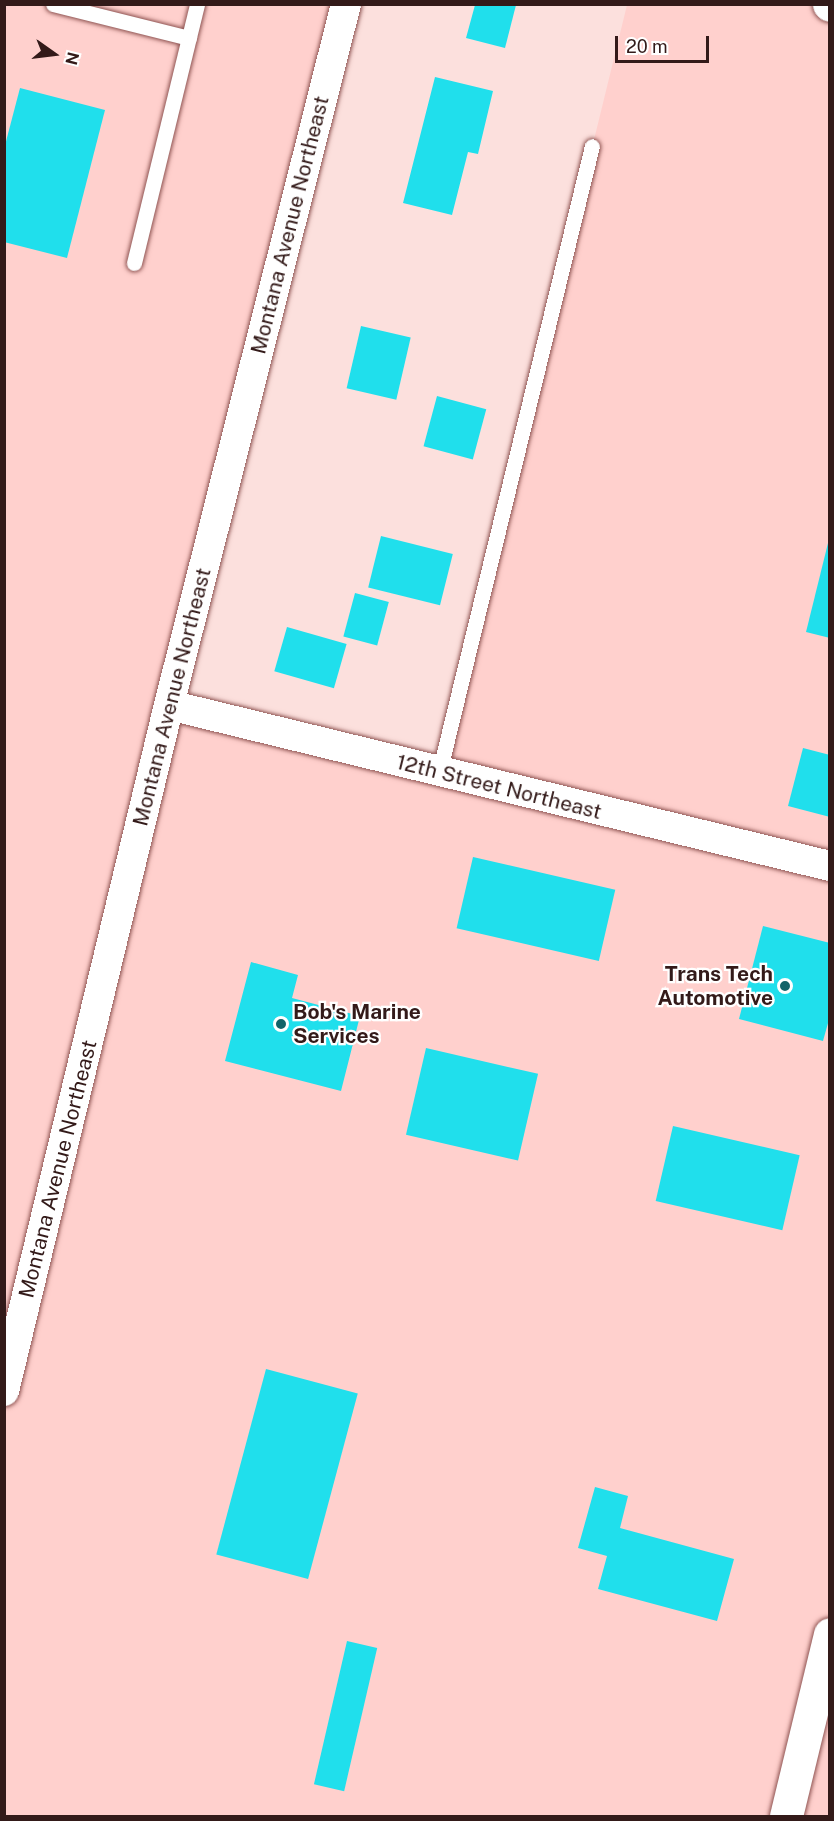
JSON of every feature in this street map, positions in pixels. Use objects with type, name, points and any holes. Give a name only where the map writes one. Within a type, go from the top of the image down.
[{"type":"main road","points":[[786,1816],[830,1634]]},
{"type":"street","name":"Montana Avenue Northeast","points":[[4,1391],[170,705],[346,4]]},
{"type":"street","name":"12th Street Northeast","points":[[170,705],[439,773],[830,866]]},
{"type":"lane","points":[[53,4],[189,38]]},
{"type":"lane","points":[[134,263],[197,4]]},
{"type":"lane","points":[[439,773],[592,146]]},
{"type":"shaded area","points":[[5,5],[346,5],[170,705],[439,773],[627,5],[829,5],[829,1816],[5,1816]]},
{"type":"building","points":[[475,5],[516,5],[505,48],[466,38]]},
{"type":"building","points":[[435,77],[493,91],[478,154],[468,152],[452,215],[403,203]]},
{"type":"building","points":[[20,88],[105,110],[67,258],[4,242],[4,149]]},
{"type":"building","points":[[361,326],[411,337],[396,400],[347,388]]},
{"type":"building","points":[[437,396],[486,409],[473,459],[424,446]]},
{"type":"building","points":[[381,536],[453,554],[440,605],[368,587]]},
{"type":"building","points":[[830,539],[830,638],[806,632]]},
{"type":"building","points":[[355,593],[389,602],[377,646],[343,636]]},
{"type":"building","points":[[287,627],[347,644],[334,688],[274,671]]},
{"type":"building","points":[[803,748],[830,755],[830,817],[788,806]]},
{"type":"building","points":[[473,857],[615,890],[599,961],[457,928]]},
{"type":"building","points":[[763,926],[830,943],[830,1016],[823,1041],[739,1019]]},
{"type":"building","points":[[251,962],[298,975],[292,998],[360,1016],[341,1091],[225,1061]]},
{"type":"building","points":[[426,1048],[538,1074],[518,1161],[406,1135]]},
{"type":"building","points":[[673,1126],[800,1155],[782,1230],[656,1201]]},
{"type":"building","points":[[266,1369],[358,1394],[308,1579],[216,1554]]},
{"type":"building","points":[[595,1487],[628,1496],[620,1528],[734,1559],[717,1621],[598,1589],[607,1556],[578,1548]]},
{"type":"building","points":[[347,1641],[377,1648],[344,1791],[314,1784]]},
{"type":"place","name":"Trans Tech Automotive","points":[[785,986]]},
{"type":"place","name":"Bob's Marine Services","points":[[281,1024]]}]
